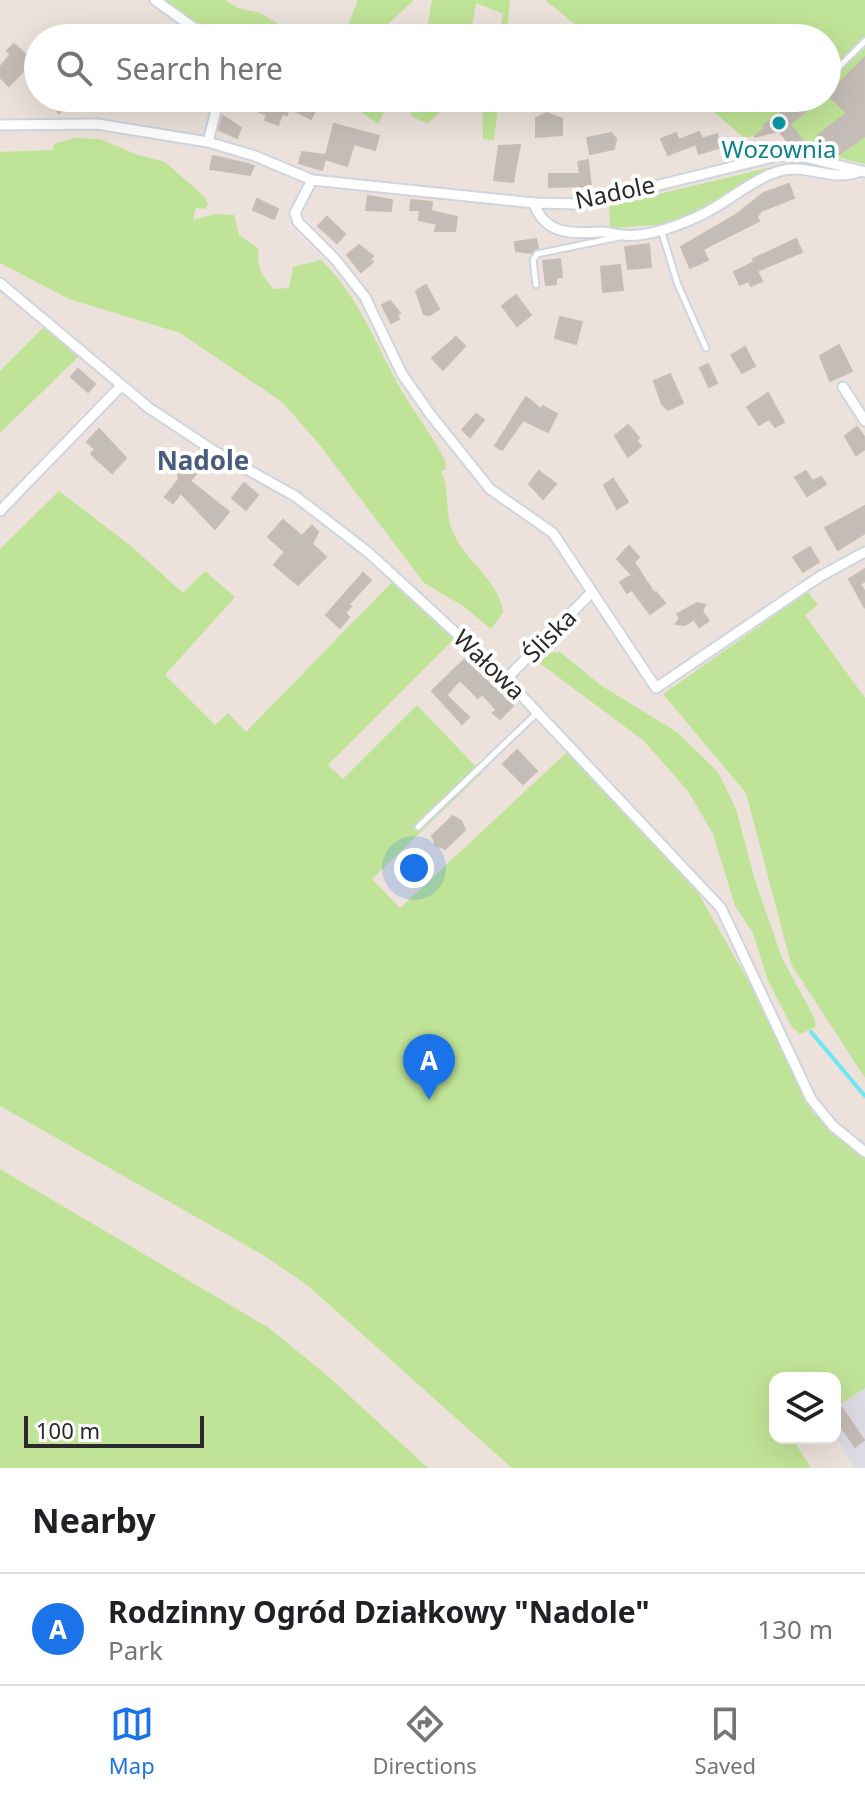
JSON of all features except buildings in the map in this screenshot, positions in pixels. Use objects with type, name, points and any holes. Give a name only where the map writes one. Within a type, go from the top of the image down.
[{"type":"street","points":[[155,0],[188,24]]},
{"type":"street","points":[[208,142],[216,112]]},
{"type":"street","name":"Nadole","points":[[0,125],[97,124],[208,142],[255,156],[312,180],[534,203],[578,204],[777,156],[801,156],[862,172]]},
{"type":"street","points":[[534,203],[539,217],[553,229],[572,234],[607,231],[624,236],[660,229],[708,212],[760,178],[783,170],[803,168],[830,176],[862,172]]},
{"type":"street","points":[[312,180],[298,205],[298,222],[335,259],[365,297],[402,374],[462,456],[490,489],[553,533],[656,688],[819,577],[865,552]]},
{"type":"street","name":"Wałowa","points":[[0,283],[15,292],[120,387],[182,431],[311,508],[369,553],[506,679],[721,908],[811,1099],[833,1126],[865,1152]]},
{"type":"street","points":[[0,511],[120,387]]},
{"type":"street","points":[[843,387],[865,421]]},
{"type":"street","name":"Śliska","points":[[506,679],[592,592]]},
{"type":"lane","points":[[841,65],[865,41]]},
{"type":"lane","points":[[660,229],[678,285],[706,348]]},
{"type":"lane","points":[[536,285],[533,260],[537,254],[624,236]]},
{"type":"lane","points":[[418,827],[538,712]]},
{"type":"shaded area","points":[[865,1388],[865,1468],[855,1468],[840,1444],[841,1404]]},
{"type":"green space","points":[[164,0],[225,0],[279,24],[196,24]]},
{"type":"green space","points":[[358,0],[414,0],[388,24],[349,24]]},
{"type":"green space","points":[[432,0],[510,0],[507,24],[501,24],[503,14],[476,3],[472,24],[428,24]]},
{"type":"green space","points":[[545,0],[865,0],[865,164],[791,146],[779,131],[744,138],[714,112],[841,112],[841,24],[575,24]]},
{"type":"green space","points":[[361,112],[384,112],[378,124]]},
{"type":"green space","points":[[412,112],[439,112],[427,124],[411,116]]},
{"type":"green space","points":[[482,112],[497,112],[494,140],[483,139]]},
{"type":"green space","points":[[73,138],[100,139],[138,155],[165,162],[205,197],[208,204],[205,209],[196,208],[193,220],[215,214],[234,215],[239,235],[259,249],[261,271],[274,289],[289,288],[293,267],[321,260],[335,274],[357,306],[403,393],[446,463],[445,470],[441,471],[446,484],[451,527],[463,550],[488,579],[500,600],[503,612],[491,629],[463,606],[424,583],[319,444],[282,402],[180,333],[69,299],[0,263],[0,152],[53,150],[54,144]]},
{"type":"green space","points":[[784,164],[671,224],[610,228],[609,206]]},
{"type":"green space","points":[[44,327],[78,357],[0,433],[0,371]]},
{"type":"green space","points":[[59,491],[131,546],[183,593],[205,571],[235,597],[165,675],[215,725],[228,713],[246,732],[392,582],[454,639],[328,765],[343,779],[417,705],[482,773],[372,879],[400,908],[568,751],[692,882],[759,1000],[813,1113],[865,1156],[865,1388],[841,1404],[841,1372],[769,1372],[769,1444],[796,1444],[811,1468],[512,1468],[307,1285],[263,1255],[0,1106],[0,549]]},
{"type":"green space","points":[[808,592],[818,605],[805,615],[865,698],[865,1078],[791,964],[746,793],[663,694]]},
{"type":"green space","points":[[560,652],[602,686],[677,732],[718,772],[736,809],[755,880],[782,958],[814,1017],[816,1027],[800,1034],[792,1027],[768,981],[753,933],[735,906],[713,834],[688,791],[644,741],[538,662],[543,653]]},
{"type":"green space","points":[[0,1169],[269,1328],[329,1377],[428,1468],[0,1468]]},
{"type":"waterway","points":[[811,1032],[865,1096]]},
{"type":"place","name":"Wozownia","points":[[779,123]]},
{"type":"place","name":"Rodzinny Ogród Działkowy \"Nadole\"","points":[[429,1100]]},
{"type":"district","name":"Nadole","points":[[203,461]]}]
